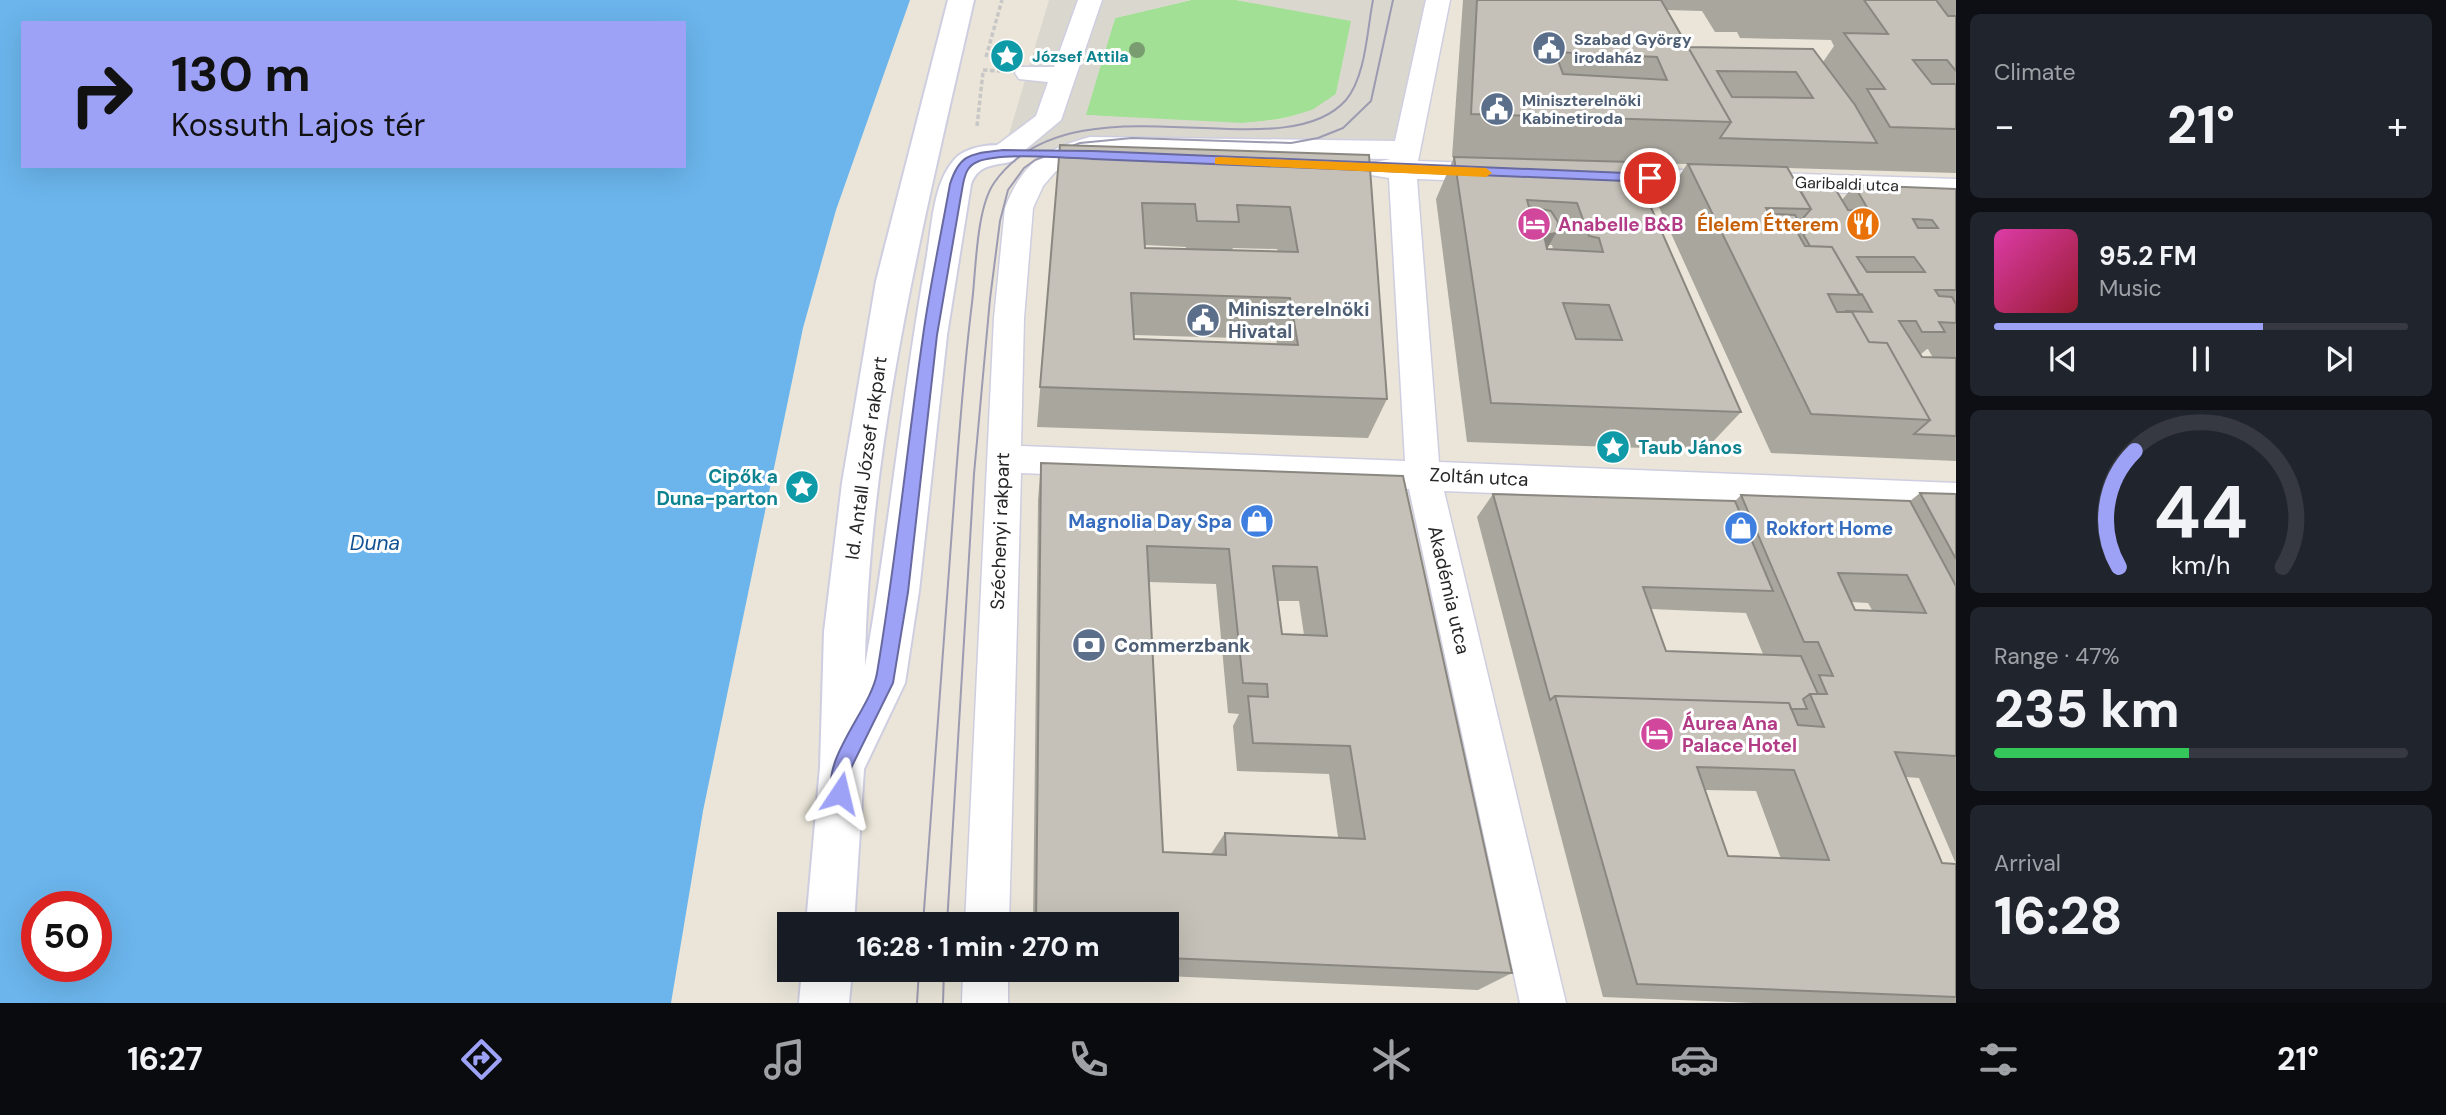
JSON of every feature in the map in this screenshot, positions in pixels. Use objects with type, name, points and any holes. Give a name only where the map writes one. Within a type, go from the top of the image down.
[{"type":"main road","name":"Id. Antall József rakpart","points":[[831,912],[842,767],[845,632],[860,483],[883,337],[961,0]]},
{"type":"main road","points":[[842,767],[884,683],[899,592],[930,335],[956,184],[961,168],[988,156]]},
{"type":"main road","points":[[824,1003],[826,982]]},
{"type":"street","points":[[1059,154],[1048,120],[1090,0]]},
{"type":"street","name":"Akadémia utca","points":[[1438,0],[1405,160],[1423,474],[1543,1003]]},
{"type":"street","points":[[1028,73],[1064,76]]},
{"type":"street","points":[[988,156],[1048,120]]},
{"type":"street","points":[[988,156],[1059,154],[1405,160],[1526,174]]},
{"type":"street","name":"Széchenyi rakpart","points":[[987,912],[1009,318],[1019,208],[1025,191],[1045,163],[1059,154]]},
{"type":"street","name":"Garibaldi utca","points":[[1567,175],[1956,188]]},
{"type":"street","name":"Zoltán utca","points":[[1003,459],[1956,497]]},
{"type":"street","points":[[985,1003],[986,982]]},
{"type":"path","points":[[988,156],[983,70],[1002,0]]},
{"type":"green space","points":[[1191,0],[1236,0],[1352,20],[1336,94],[1309,111],[1257,122],[1169,122],[1085,115],[1115,18]]},
{"type":"shaded area","points":[[1049,0],[1191,0],[1115,18],[1086,115],[1244,123],[1282,119],[1312,110],[1336,94],[1351,21],[1236,0],[1438,0],[1408,150],[1003,154]]},
{"type":"water","name":"Duna","points":[[0,0],[910,0],[836,210],[803,328],[703,811],[671,1003],[0,1003]]},
{"type":"building","points":[[1477,0],[1661,0],[1731,122],[1471,114]],"holes":[[[1555,52],[1657,57],[1667,80],[1563,74]]]},
{"type":"building","points":[[1864,0],[1936,0],[1948,16],[1956,16],[1956,71],[1947,60],[1913,60],[1932,84],[1956,84],[1956,129],[1890,127],[1867,89],[1885,89],[1844,33],[1888,34]]},
{"type":"building","points":[[1688,47],[1813,49],[1855,105],[1877,143],[1720,138],[1731,122]],"holes":[[[1717,71],[1796,72],[1813,98],[1732,97]]]},
{"type":"building","points":[[1060,145],[1369,155],[1387,399],[1040,387]],"holes":[[[1142,203],[1195,204],[1197,221],[1239,222],[1237,205],[1290,207],[1298,252],[1145,248]],[[1131,293],[1290,298],[1298,345],[1134,339]]]},
{"type":"building","points":[[1454,157],[1631,162],[1741,412],[1491,403]],"holes":[[[1527,200],[1577,203],[1589,236],[1599,238],[1603,252],[1547,249],[1544,235],[1556,233],[1558,222],[1551,211],[1529,207]],[[1563,303],[1609,305],[1622,340],[1576,339]]]},
{"type":"building","points":[[1688,164],[1787,167],[1811,209],[1766,208],[1769,214],[1795,215],[1805,233],[1797,232],[1805,246],[1832,247],[1860,295],[1828,294],[1837,312],[1852,312],[1869,342],[1887,343],[1930,420],[1811,414]]},
{"type":"building","points":[[1796,184],[1833,185],[1848,210],[1869,211],[1854,185],[1956,189],[1956,290],[1935,290],[1939,296],[1952,297],[1956,304],[1956,323],[1939,322],[1945,332],[1922,332],[1916,321],[1899,321],[1922,357],[1956,358],[1956,436],[1914,434],[1930,420],[1887,343],[1869,342],[1852,312],[1846,312],[1846,311],[1872,312],[1832,247],[1810,246],[1799,223],[1811,209]],"holes":[[[1913,219],[1932,220],[1938,228],[1918,228]],[[1857,257],[1914,257],[1925,272],[1867,272]]]},
{"type":"building","points":[[1041,463],[1403,476],[1512,973],[1179,959],[1179,912],[1036,912]],"holes":[[[1147,546],[1229,549],[1243,683],[1267,684],[1268,697],[1248,696],[1253,743],[1350,746],[1365,839],[1225,833],[1226,855],[1163,852]],[[1273,566],[1317,567],[1327,636],[1282,634]]]},
{"type":"building","points":[[1920,493],[1956,494],[1956,559]]},
{"type":"building","points":[[1493,494],[1735,501],[1773,591],[1643,587],[1666,651],[1801,656],[1818,694],[1810,694],[1803,699],[1807,709],[1791,709],[1789,703],[1555,696],[1550,700]]},
{"type":"building","points":[[1741,495],[1910,501],[1956,586],[1956,756],[1895,752],[1942,863],[1956,864],[1956,997],[1637,984],[1555,696],[1789,703],[1798,725],[1824,727],[1810,694],[1827,694],[1819,675],[1833,676],[1818,642],[1804,642]],"holes":[[[1838,573],[1907,575],[1926,613],[1855,610]],[[1697,767],[1794,770],[1829,860],[1728,856]]]},
{"type":"tram line","points":[[924,912],[963,393],[980,224],[988,194],[994,183],[1029,150],[1073,133],[1123,127],[1275,128],[1315,120],[1346,100],[1353,90],[1362,66],[1373,0]]},
{"type":"tram line","points":[[948,912],[974,474],[990,299],[1000,221],[1008,190],[1024,168],[1035,160],[1080,143],[1132,138],[1291,143],[1318,138],[1343,128],[1371,101],[1393,0]]},
{"type":"tram line","points":[[917,1003],[918,982]]},
{"type":"tram line","points":[[943,1003],[944,982]]},
{"type":"slow traffic","points":[[1219,161],[1486,173]]},
{"type":"place","name":"Szabad György irodaház","points":[[1549,48]]},
{"type":"place","name":"József Attila","points":[[1007,56]]},
{"type":"place","name":"Miniszterelnöki Kabinetiroda","points":[[1497,109]]},
{"type":"place","name":"Anabelle B&B","points":[[1534,224]]},
{"type":"place","name":"Élelem Étterem","points":[[1863,224]]},
{"type":"place","name":"Miniszterelnöki Hivatal","points":[[1203,320]]},
{"type":"place","name":"Taub János","points":[[1613,447]]},
{"type":"place","name":"Cipők a Duna-parton","points":[[802,487]]},
{"type":"place","name":"Magnolia Day Spa","points":[[1257,521]]},
{"type":"place","name":"Rokfort Home","points":[[1741,528]]},
{"type":"place","name":"Commerzbank","points":[[1089,645]]},
{"type":"place","name":"Áurea Ana Palace Hotel","points":[[1657,734]]},
{"type":"route","points":[[840,793],[842,767],[884,683],[899,592],[930,335],[961,168],[973,159],[1003,154],[1049,153],[1402,170],[1650,178]]}]
